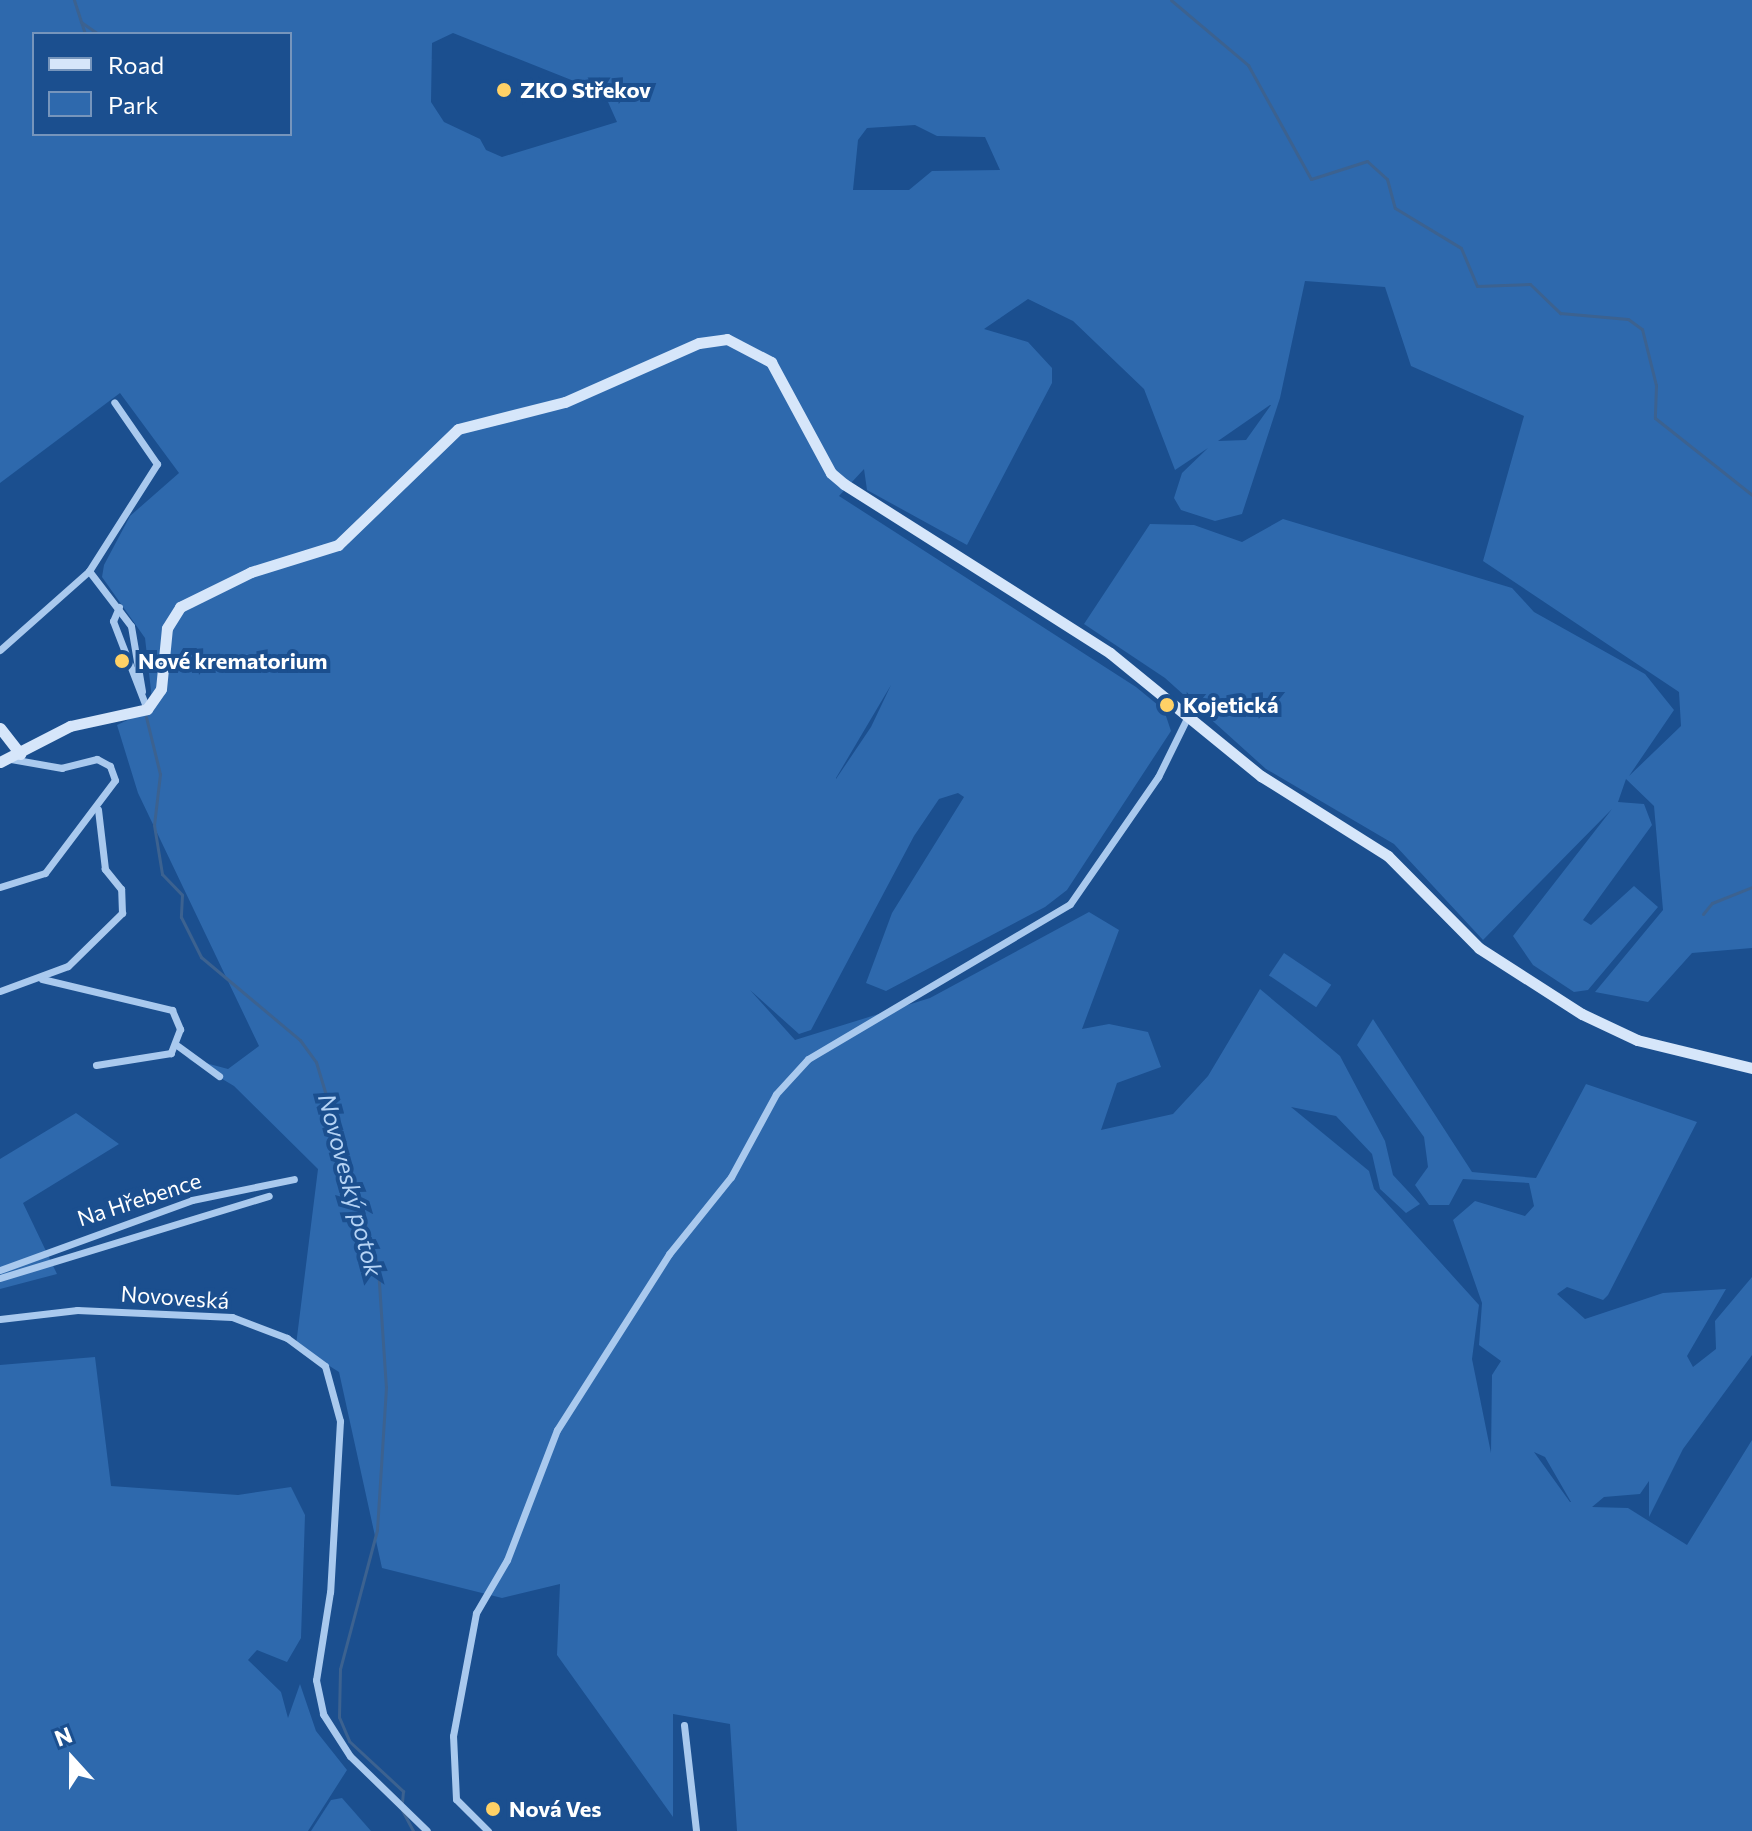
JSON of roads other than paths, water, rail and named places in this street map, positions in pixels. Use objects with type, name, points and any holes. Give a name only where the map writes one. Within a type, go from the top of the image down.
[{"type":"street","points":[[10,758],[70,726],[147,709],[161,689],[167,628],[180,607],[251,572],[338,545],[458,429],[565,402],[699,343],[727,339],[771,362],[831,473],[844,484],[1110,653],[1261,776],[1388,856],[1479,948],[1569,1007],[1637,1040],[1752,1068]]},
{"type":"street","points":[[0,650],[89,571],[157,464],[114,402]]},
{"type":"street","points":[[89,571],[119,607],[139,643],[142,691]]},
{"type":"street","points":[[119,607],[113,621],[147,709]]},
{"type":"street","points":[[488,1831],[456,1799],[449,1766],[471,1632],[557,1430],[669,1254],[731,1177],[776,1094],[808,1059],[1070,904],[1158,777],[1188,716]]},
{"type":"street","points":[[3,731],[10,758]]},
{"type":"street","points":[[0,887],[45,873],[98,809],[115,780],[104,760],[62,768],[10,758]]},
{"type":"street","points":[[0,991],[42,979],[94,947],[122,913],[121,889],[105,869],[98,809]]},
{"type":"street","points":[[42,979],[172,1010],[178,1046],[219,1076]]},
{"type":"street","points":[[96,1065],[153,1060],[178,1046]]},
{"type":"street","name":"Na Hřebence","points":[[0,1270],[192,1200],[294,1179]]},
{"type":"street","name":"Na Hřebence","points":[[0,1278],[269,1196]]},
{"type":"street","name":"Novoveská","points":[[0,1319],[77,1310],[232,1317],[287,1338],[325,1366],[340,1421],[330,1592],[316,1680],[323,1714],[350,1756],[427,1831]]},
{"type":"street","points":[[684,1725],[696,1831]]},
{"type":"waterway","points":[[74,0],[84,32]]},
{"type":"waterway","points":[[1171,0],[1248,65],[1311,179],[1367,161],[1387,179],[1395,208],[1461,248],[1477,286],[1530,284],[1560,313],[1628,319],[1642,329],[1656,385],[1655,418],[1752,495]]},
{"type":"waterway","points":[[81,22],[95,32]]},
{"type":"waterway","name":"Novoveský potok","points":[[146,717],[160,774],[154,825],[162,874],[182,895],[181,917],[201,957],[300,1040],[316,1062],[378,1268],[386,1387],[377,1530],[340,1669],[339,1717],[349,1741],[403,1791],[402,1802]]},
{"type":"waterway","points":[[1703,914],[1712,903],[1752,887]]},
{"type":"waterway","name":"Novoveský potok","points":[[402,1810],[413,1831]]},
{"type":"place","name":"ZKO Střekov","points":[[504,90]]},
{"type":"place","name":"Nové krematorium","points":[[122,661]]},
{"type":"place","name":"Kojetická","points":[[1167,705]]},
{"type":"place","name":"Nová Ves","points":[[493,1809]]}]
